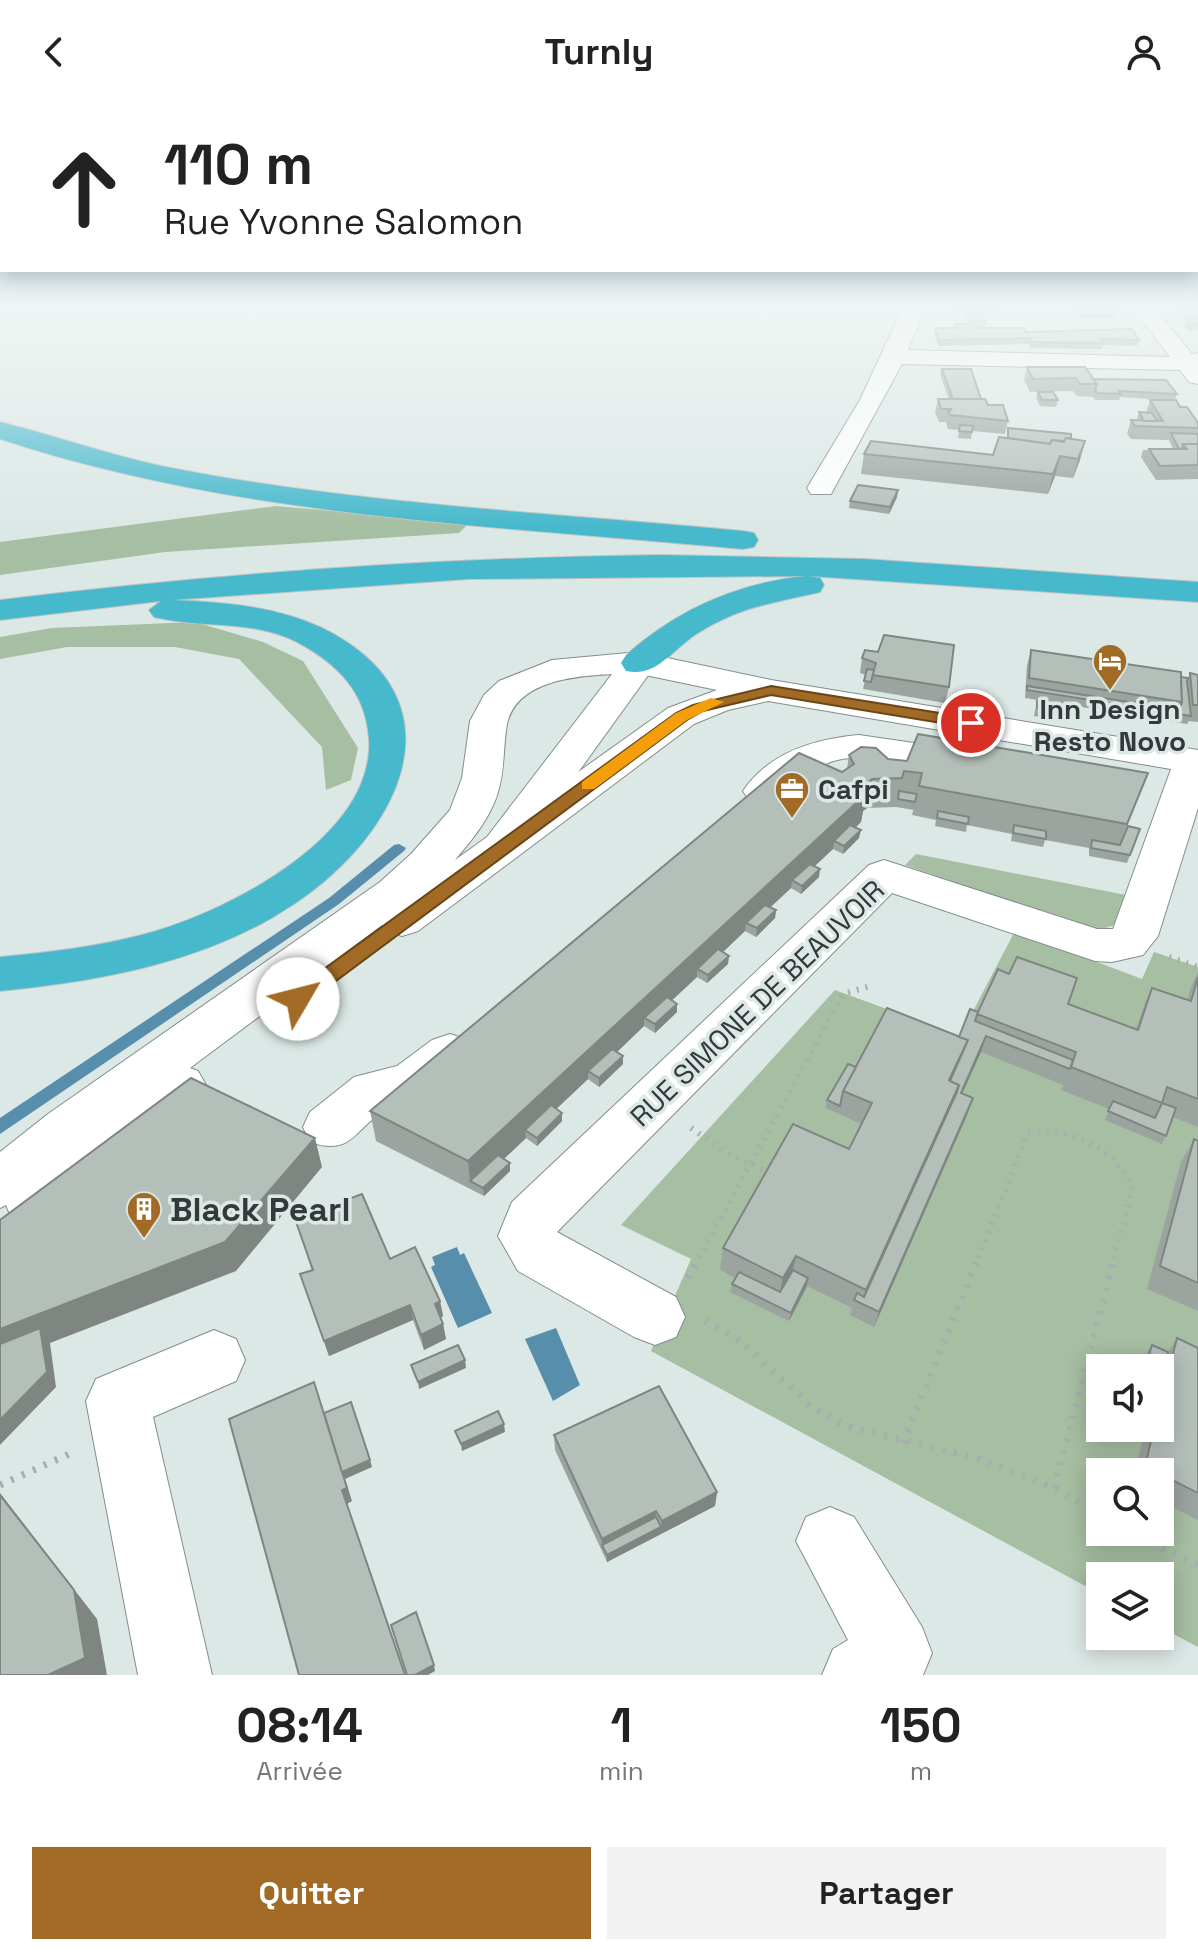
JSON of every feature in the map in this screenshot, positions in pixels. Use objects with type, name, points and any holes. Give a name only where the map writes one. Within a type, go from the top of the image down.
[{"type":"highway","points":[[0,430],[102,463],[181,481],[266,494],[769,542]]},
{"type":"highway","points":[[0,584],[254,557],[598,540],[769,542],[989,552],[1198,568]]},
{"type":"highway","points":[[0,612],[256,581],[450,569],[612,565],[755,565],[916,571],[1198,594]]},
{"type":"highway","points":[[639,663],[664,639],[702,617],[752,594],[781,587],[851,584],[1198,594]]},
{"type":"highway","points":[[0,612],[170,610],[245,617],[288,626],[311,636],[357,668],[376,690],[387,713],[391,741],[381,786],[370,808],[343,842],[311,871],[257,906],[192,936],[125,958],[70,968],[0,974]]},
{"type":"street","points":[[821,488],[867,414],[884,380]]},
{"type":"street","points":[[0,1184],[67,1129],[396,893],[429,861],[471,810],[481,784],[490,716],[514,689],[552,670],[591,663],[639,663],[1190,774]]},
{"type":"street","points":[[502,847],[639,663]]},
{"type":"street","points":[[0,1214],[681,716],[718,701],[771,691]]},
{"type":"street","points":[[737,813],[797,762],[825,752],[852,748],[1190,774]]},
{"type":"street","name":"RUE SIMONE DE BEAUVOIR","points":[[665,1310],[538,1253],[527,1236],[532,1219],[884,875],[1095,945],[1127,943],[1135,936],[1190,774]]},
{"type":"street","points":[[329,1127],[372,1092],[411,1083],[486,1025]]},
{"type":"street","points":[[175,1675],[118,1401],[214,1360]]},
{"type":"street","points":[[830,1541],[896,1653],[859,1675]]},
{"type":"path","points":[[874,985],[843,994],[750,1165],[665,1310],[741,1342],[811,1406],[846,1426],[903,1443],[980,1459],[1054,1488],[1086,1507]]},
{"type":"path","points":[[652,1102],[750,1165],[773,1175]]},
{"type":"path","points":[[903,1443],[1028,1133],[1049,1128],[1103,1149],[1127,1171],[1133,1187],[1054,1488]]},
{"type":"path","points":[[0,1485],[124,1430]]},
{"type":"path","points":[[1159,1546],[1198,1565]]},
{"type":"green space","points":[[276,506],[469,523],[459,533],[165,552],[0,575],[0,542]]},
{"type":"green space","points":[[195,622],[263,642],[303,661],[358,748],[351,780],[326,790],[322,747],[239,659],[175,647],[67,647],[0,659],[0,637],[52,628]]},
{"type":"green space","points":[[916,854],[1126,895],[1115,925],[1096,931],[905,865]]},
{"type":"green space","points":[[1015,931],[1142,979],[1154,952],[1198,967],[1198,1647],[1174,1634],[1174,1562],[1086,1562],[1086,1586],[651,1351],[691,1259],[621,1225],[835,990],[960,1036]]},
{"type":"water","points":[[457,1247],[460,1255],[464,1253],[492,1313],[458,1328],[431,1267],[435,1265],[432,1257]]},
{"type":"water","points":[[556,1328],[580,1385],[553,1401],[525,1339]]},
{"type":"building","points":[[946,380],[975,380],[981,399],[953,399]]},
{"type":"building","points":[[1078,380],[1094,380],[1097,384],[1080,384]]},
{"type":"building","points":[[1094,380],[1166,380],[1177,394],[1097,393]]},
{"type":"building","points":[[1038,392],[1053,392],[1058,400],[1042,400]]},
{"type":"building","points":[[938,399],[985,399],[988,405],[1003,405],[1008,421],[950,415],[948,411],[952,409],[941,409]]},
{"type":"building","points":[[1150,400],[1176,400],[1180,407],[1187,407],[1198,428],[1135,426],[1131,420],[1163,421]]},
{"type":"building","points":[[1139,412],[1152,413],[1157,421],[1144,421]]},
{"type":"building","points":[[960,425],[973,426],[972,432],[959,431]]},
{"type":"building","points":[[1008,428],[1071,434],[1071,438],[1052,440],[1050,444],[1008,438]]},
{"type":"building","points":[[1171,433],[1198,434],[1198,444],[1183,444],[1179,449]]},
{"type":"building","points":[[999,437],[1050,444],[1052,440],[1064,442],[1066,438],[1085,441],[1078,459],[1060,456],[1053,474],[864,454],[871,441],[993,455]]},
{"type":"building","points":[[1183,444],[1198,444],[1198,465],[1160,466],[1149,449],[1187,449]]},
{"type":"building","points":[[858,485],[898,490],[890,507],[850,501]]},
{"type":"building","points":[[884,635],[954,645],[949,687],[872,675],[876,663],[862,658],[865,650],[878,652]]},
{"type":"building","points":[[1031,650],[1181,672],[1182,702],[1029,678]]},
{"type":"building","points":[[867,669],[874,670],[871,682],[864,681]]},
{"type":"building","points":[[1190,673],[1198,675],[1198,705],[1193,705]]},
{"type":"building","points":[[1181,677],[1188,678],[1191,716],[1027,690],[1027,686],[1179,710],[1182,702]]},
{"type":"building","points":[[1037,701],[1060,704],[1059,712],[1037,708]]},
{"type":"building","points":[[918,734],[1148,773],[1127,824],[919,786],[922,773],[904,771],[902,778],[872,779],[859,790],[867,793],[468,1161],[370,1111],[799,753],[842,772],[854,764],[849,755],[861,747],[876,748],[888,759],[907,761]]},
{"type":"building","points":[[899,791],[917,794],[915,802],[898,799]]},
{"type":"building","points":[[938,811],[969,817],[968,824],[937,818]]},
{"type":"building","points":[[850,825],[861,830],[844,846],[834,841]]},
{"type":"building","points":[[1014,825],[1046,831],[1046,839],[1013,833]]},
{"type":"building","points":[[1128,826],[1140,829],[1130,855],[1091,848],[1092,840],[1120,845]]},
{"type":"building","points":[[810,864],[820,869],[802,886],[792,880]]},
{"type":"building","points":[[765,905],[776,910],[757,928],[746,923]]},
{"type":"building","points":[[718,949],[729,956],[708,975],[697,969]]},
{"type":"building","points":[[1017,957],[1077,978],[1068,1004],[1138,1030],[1152,988],[1191,1001],[1198,977],[1198,1099],[1167,1087],[1162,1103],[1071,1067],[1076,1052],[977,1014],[998,969],[1009,974]]},
{"type":"building","points":[[667,997],[677,1004],[655,1024],[644,1018]]},
{"type":"building","points":[[887,1008],[968,1040],[949,1080],[959,1085],[866,1290],[796,1256],[783,1278],[723,1248],[793,1124],[849,1149],[872,1103],[843,1091]]},
{"type":"building","points":[[970,1009],[978,1012],[975,1021],[1073,1060],[1070,1069],[986,1036],[961,1093],[973,1098],[879,1312],[854,1300],[857,1293],[864,1297],[957,1092],[959,1085],[950,1081],[968,1040],[959,1037]]},
{"type":"building","points":[[612,1049],[623,1056],[599,1078],[588,1071]]},
{"type":"building","points":[[848,1064],[856,1067],[843,1091],[840,1106],[827,1100]]},
{"type":"building","name":"Black Pearl","points":[[191,1078],[315,1138],[225,1242],[0,1329],[0,1220]]},
{"type":"building","points":[[1113,1101],[1155,1118],[1162,1103],[1176,1108],[1166,1136],[1108,1111]]},
{"type":"building","points":[[551,1105],[562,1113],[537,1138],[525,1130]]},
{"type":"building","points":[[1194,1139],[1198,1141],[1198,1283],[1160,1266]]},
{"type":"building","points":[[498,1155],[510,1163],[483,1188],[470,1181]]},
{"type":"building","points":[[362,1194],[390,1259],[415,1247],[440,1301],[435,1304],[443,1324],[421,1335],[410,1305],[324,1341],[300,1274],[313,1270],[295,1219]]},
{"type":"building","points":[[793,1270],[808,1278],[791,1313],[732,1284],[739,1272],[780,1292]]},
{"type":"building","points":[[40,1328],[47,1372],[0,1420],[0,1344]]},
{"type":"building","points":[[1177,1338],[1198,1348],[1198,1493],[1174,1481],[1174,1458],[1147,1458],[1151,1442],[1174,1442],[1173,1354]]},
{"type":"building","points":[[458,1345],[465,1360],[418,1382],[411,1365]]},
{"type":"building","points":[[1152,1345],[1168,1352],[1168,1354],[1149,1354]]},
{"type":"building","points":[[314,1382],[347,1488],[342,1490],[405,1675],[299,1675],[229,1419]]},
{"type":"building","points":[[659,1386],[717,1492],[662,1521],[656,1511],[602,1539],[554,1435]]},
{"type":"building","points":[[351,1402],[370,1460],[342,1472],[324,1413]]},
{"type":"building","points":[[498,1411],[504,1424],[461,1444],[455,1431]]},
{"type":"building","points":[[0,1495],[74,1590],[85,1658],[48,1675],[0,1675]]},
{"type":"building","points":[[656,1517],[661,1527],[607,1555],[602,1545]]},
{"type":"building","points":[[416,1612],[434,1665],[415,1675],[407,1675],[391,1625]]},
{"type":"waterway","points":[[0,1127],[334,901],[399,848]]},
{"type":"slow traffic","points":[[588,786],[681,716],[717,702]]},
{"type":"place","name":"Inn Design Resto Novo","points":[[1110,692]]},
{"type":"place","name":"Cafpi","points":[[792,820]]},
{"type":"place","name":"Black Pearl","points":[[144,1240]]},
{"type":"route","points":[[298,999],[474,866],[681,716],[698,708],[771,691],[971,723]]}]
